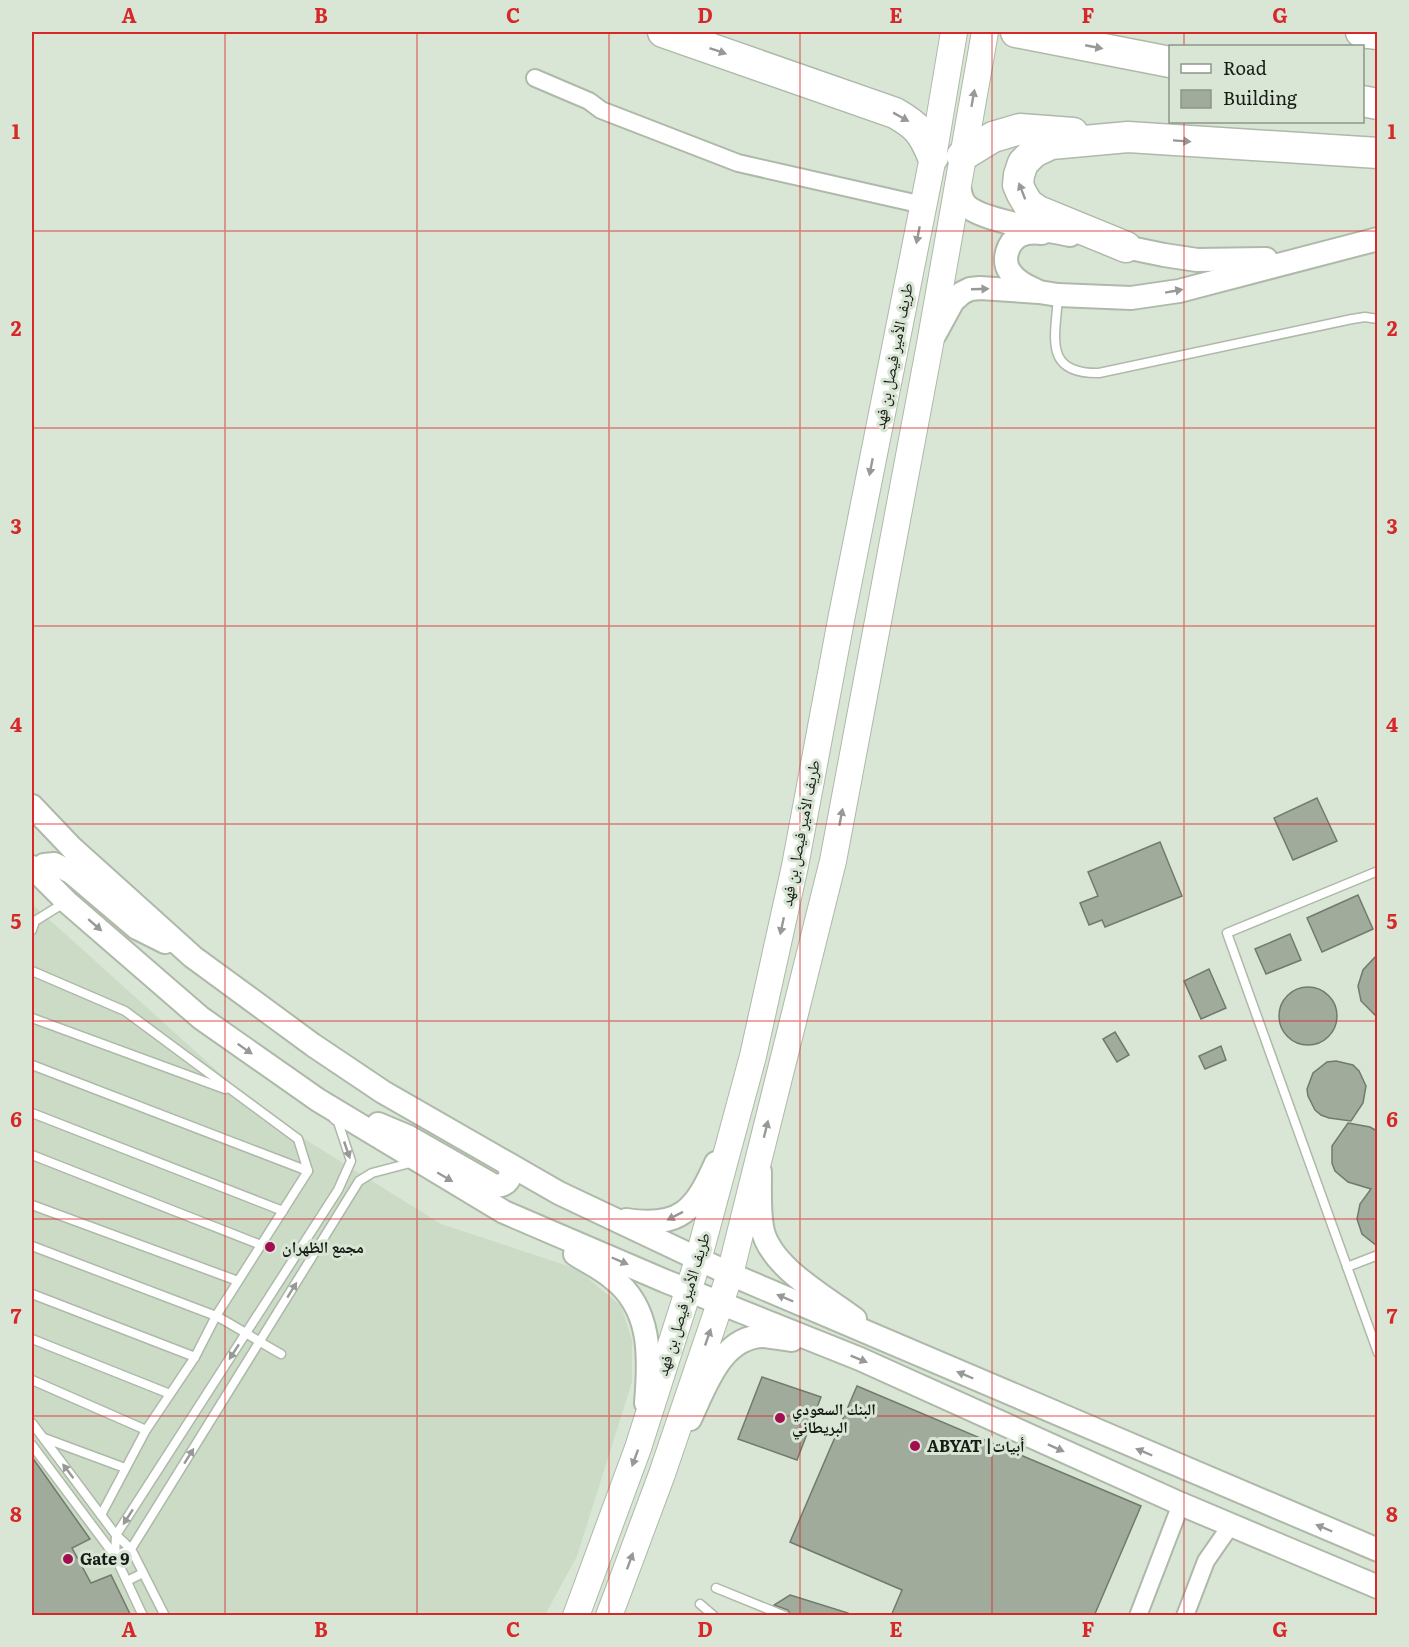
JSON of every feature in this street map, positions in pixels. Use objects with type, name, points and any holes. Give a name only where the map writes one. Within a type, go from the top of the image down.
[{"type":"highway","points":[[663,32],[895,113],[916,126],[924,135],[933,157]]},
{"type":"highway","points":[[1017,32],[1169,62]]},
{"type":"highway","points":[[1361,32],[1377,34]]},
{"type":"highway","points":[[960,168],[993,137],[1020,129],[1377,153]]},
{"type":"highway","points":[[1125,247],[1038,211],[1028,204],[1018,185],[1023,163],[1034,152],[1051,144],[1128,137]]},
{"type":"main road","name":"طريف الأمير فيصل بن فهد","points":[[575,1610],[644,1430],[698,1260],[753,1056],[795,866],[841,620],[933,157],[954,32]]},
{"type":"main road","name":"طريف الأمير فيصل بن فهد","points":[[609,1616],[662,1474],[730,1274],[833,861],[930,344],[985,32]]},
{"type":"main road","points":[[833,861],[821,875],[814,874],[812,871],[834,728],[841,620]]},
{"type":"street","points":[[536,78],[589,101],[601,110],[738,164],[923,205]]},
{"type":"street","points":[[960,168],[962,200],[968,207],[982,215],[1125,247],[1197,260],[1298,259]]},
{"type":"street","points":[[1048,293],[1018,281],[1007,267],[1008,250],[1021,234],[1032,232],[1071,235]]},
{"type":"street","points":[[930,344],[952,301],[962,293],[980,288],[1131,298],[1179,291],[1377,238]]},
{"type":"street","points":[[32,806],[72,848],[193,957],[313,1045],[383,1092],[559,1193],[730,1274],[1377,1550]]},
{"type":"street","points":[[193,957],[137,928],[62,866],[44,865],[33,873],[201,1018],[318,1100],[613,1277],[632,1299],[644,1322],[649,1367],[644,1430]]},
{"type":"street","points":[[318,1100],[409,1137],[493,1185],[504,1185],[509,1181],[511,1176],[508,1164]]},
{"type":"street","points":[[610,1218],[649,1224],[680,1215],[704,1191],[737,1115]]},
{"type":"street","points":[[759,1158],[762,1227],[768,1245],[791,1271],[885,1341]]},
{"type":"street","points":[[504,1212],[822,1344],[1181,1504],[1377,1587]]},
{"type":"street","points":[[662,1474],[718,1362],[727,1352],[750,1339],[763,1336],[822,1344]]},
{"type":"street","points":[[1138,1616],[1181,1504]]},
{"type":"street","points":[[1185,1616],[1206,1561],[1231,1525]]},
{"type":"lane","points":[[1048,293],[1055,350],[1065,366],[1074,371],[1086,373],[1099,373],[1352,319],[1365,317],[1377,319]]},
{"type":"lane","points":[[1377,871],[1227,933],[1377,1353]]},
{"type":"lane","points":[[32,930],[35,921],[67,902]]},
{"type":"lane","points":[[32,971],[125,1011],[298,1139],[308,1172],[216,1316],[195,1358],[146,1430],[101,1515]]},
{"type":"lane","points":[[32,1018],[236,1093]]},
{"type":"lane","points":[[32,1065],[308,1172]]},
{"type":"lane","points":[[115,1556],[116,1535],[338,1190],[351,1161],[338,1122],[318,1100]]},
{"type":"lane","points":[[32,1113],[283,1211]]},
{"type":"lane","points":[[32,1155],[261,1245]]},
{"type":"lane","points":[[115,1556],[131,1549],[359,1181],[372,1173],[418,1161]]},
{"type":"lane","points":[[32,1205],[238,1281]]},
{"type":"lane","points":[[32,1246],[216,1316],[282,1354]]},
{"type":"lane","points":[[1347,1267],[1377,1255]]},
{"type":"lane","points":[[32,1294],[195,1358]]},
{"type":"lane","points":[[32,1339],[170,1395]]},
{"type":"lane","points":[[32,1380],[146,1430]]},
{"type":"lane","points":[[32,1423],[116,1535],[131,1549],[165,1616]]},
{"type":"lane","points":[[43,1438],[125,1468]]},
{"type":"lane","points":[[32,1445],[115,1556],[143,1616]]},
{"type":"lane","points":[[127,1581],[143,1573]]},
{"type":"lane","points":[[716,1588],[785,1616]]},
{"type":"lane","points":[[700,1604],[714,1616]]},
{"type":"shaded area","name":"مجمع الظهران","points":[[32,904],[266,1115],[441,1224],[577,1269],[621,1306],[632,1340],[632,1382],[577,1556],[545,1615],[32,1615]]},
{"type":"building","points":[[1317,798],[1337,841],[1293,860],[1274,818]]},
{"type":"building","points":[[1160,842],[1182,896],[1105,927],[1102,920],[1089,925],[1080,903],[1098,896],[1088,872]]},
{"type":"building","points":[[1358,895],[1373,929],[1322,952],[1307,918]]},
{"type":"building","points":[[1290,934],[1301,960],[1266,974],[1255,949]]},
{"type":"building","points":[[1377,955],[1377,1017],[1361,1001],[1358,986],[1363,970]]},
{"type":"building","points":[[1209,969],[1226,1008],[1201,1019],[1184,981]]},
{"type":"building","points":[[1302,987],[1314,987],[1329,995],[1337,1010],[1337,1022],[1329,1037],[1314,1045],[1302,1045],[1287,1037],[1279,1022],[1279,1010],[1287,995]]},
{"type":"building","points":[[1115,1032],[1129,1055],[1117,1062],[1103,1039]]},
{"type":"building","points":[[1221,1046],[1226,1060],[1205,1069],[1199,1056]]},
{"type":"building","points":[[1336,1061],[1353,1065],[1359,1071],[1366,1086],[1363,1103],[1351,1121],[1321,1115],[1315,1110],[1308,1096],[1307,1089],[1313,1073],[1327,1062]]},
{"type":"building","points":[[1348,1123],[1370,1127],[1377,1131],[1377,1246],[1362,1234],[1357,1219],[1360,1204],[1371,1189],[1348,1182],[1335,1171],[1332,1163],[1332,1146]]},
{"type":"building","name":"البنك السعودي البريطاني","points":[[762,1377],[821,1397],[797,1460],[738,1439]]},
{"type":"building","name":"ABYAT |أبيات","points":[[857,1386],[1141,1506],[1094,1616],[891,1616],[902,1590],[790,1542]]},
{"type":"building","points":[[32,1457],[90,1539],[72,1548],[91,1583],[111,1575],[131,1616],[32,1616]]},
{"type":"building","points":[[790,1595],[848,1613],[848,1616],[791,1616],[788,1610],[774,1605]]},
{"type":"place","name":"مجمع الظهران","points":[[270,1247]]},
{"type":"place","name":"البنك السعودي البريطاني","points":[[780,1418]]},
{"type":"place","name":"ABYAT |أبيات","points":[[915,1446]]},
{"type":"place","name":"Gate 9","points":[[68,1559]]}]
